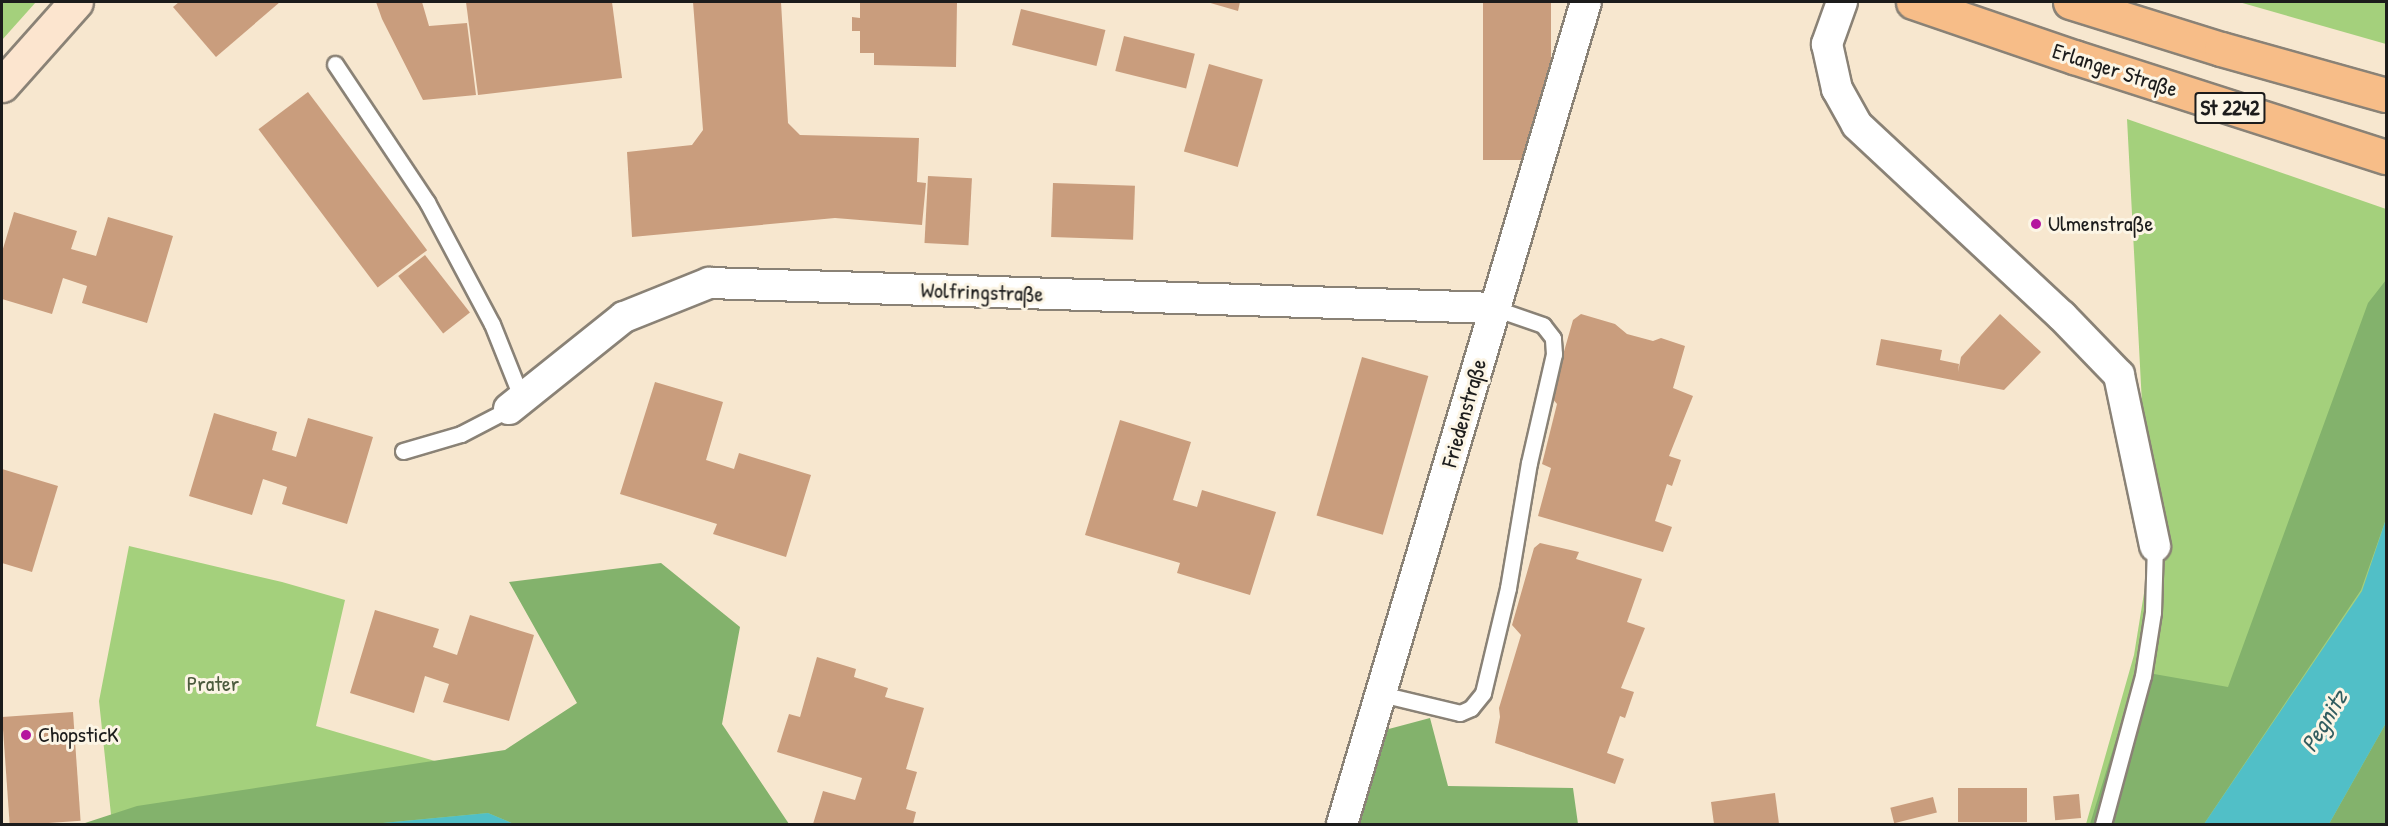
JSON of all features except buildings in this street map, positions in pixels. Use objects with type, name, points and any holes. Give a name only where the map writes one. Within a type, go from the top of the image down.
[{"type":"main road","points":[[2,85],[76,2]]},
{"type":"main road","name":"Erlanger Straße","points":[[1913,2],[2074,57],[2386,157]]},
{"type":"main road","name":"St 2242","points":[[2071,2],[2221,49],[2386,95]]},
{"type":"street","name":"Friedenstraße","points":[[1342,825],[1587,2]]},
{"type":"street","points":[[1842,2],[1827,44],[1837,89],[1857,125],[2062,316],[2119,375],[2155,546]]},
{"type":"street","name":"Wolfringstraße","points":[[515,404],[624,317],[709,283],[1494,309]]},
{"type":"lane","points":[[334,64],[427,202],[492,324],[515,404],[461,434],[403,451]]},
{"type":"lane","points":[[1381,694],[1460,713],[1472,708],[1483,693],[1508,588],[1529,464],[1554,354],[1553,338],[1543,325],[1494,309]]},
{"type":"lane","points":[[2103,825],[2143,676],[2153,612],[2155,546]]},
{"type":"green space","points":[[2,2],[36,2],[2,40]]},
{"type":"green space","points":[[2239,2],[2386,2],[2386,44]]},
{"type":"green space","points":[[2127,119],[2386,209],[2386,824],[2086,824],[2134,655],[2150,556]]},
{"type":"green space","points":[[2386,280],[2386,519],[2361,590],[2204,824],[2090,824],[2137,671],[2228,687],[2368,303]]},
{"type":"green space","name":"Prater","points":[[129,546],[282,582],[345,600],[316,726],[598,809],[606,824],[112,824],[99,701]]},
{"type":"green space","points":[[661,563],[740,627],[722,724],[789,824],[514,824],[488,813],[372,824],[82,824],[137,806],[505,750],[577,703],[509,582]]},
{"type":"green space","points":[[1430,718],[1448,786],[1573,788],[1578,824],[1339,824],[1370,734]]},
{"type":"green space","points":[[2386,723],[2386,824],[2329,824]]},
{"type":"water","name":"Pegnitz","points":[[2386,519],[2386,723],[2329,824],[2204,824],[2362,591]]},
{"type":"water","points":[[488,813],[514,824],[372,824]]},
{"type":"place","name":"Ulmenstraße","points":[[2036,224]]},
{"type":"place","name":"ChopsticK","points":[[26,735]]}]
